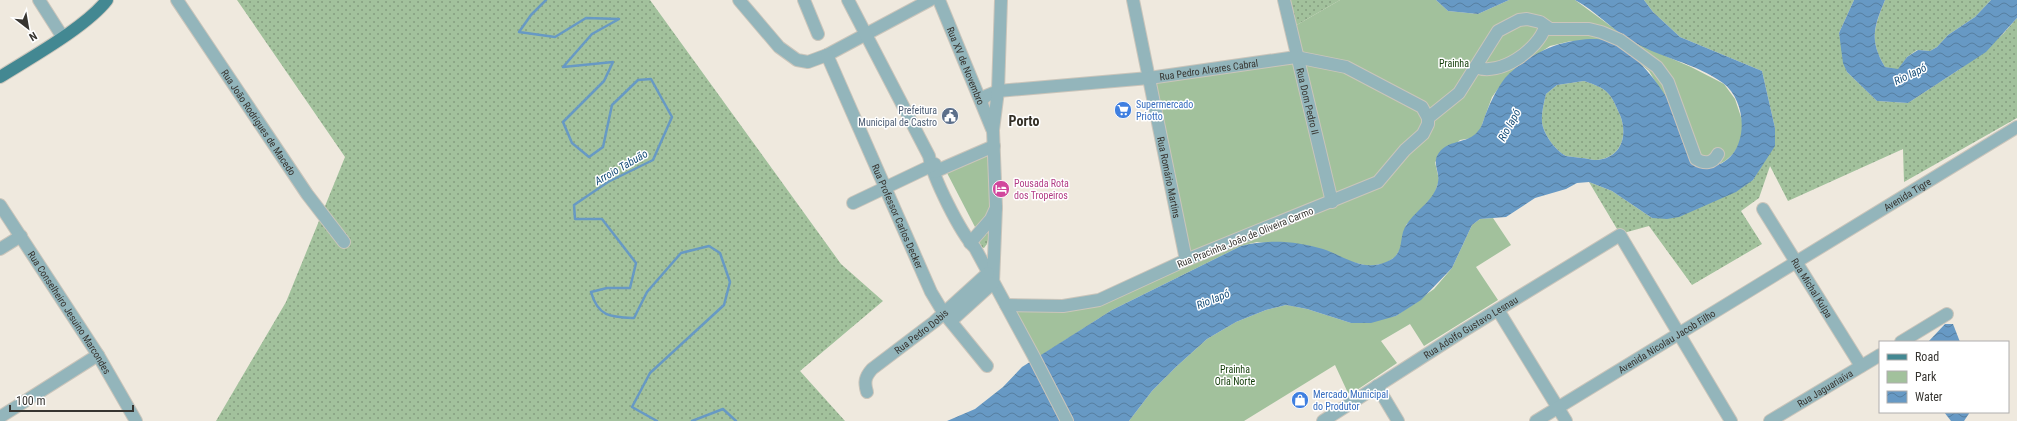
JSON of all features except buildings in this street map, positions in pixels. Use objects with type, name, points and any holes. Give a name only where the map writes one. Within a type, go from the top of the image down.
[{"type":"main road","points":[[0,77],[62,36],[97,11],[108,1]]},
{"type":"street","points":[[39,0],[62,36]]},
{"type":"street","name":"Rua João Rodrigues de Macedo","points":[[177,0],[307,194],[344,242]]},
{"type":"street","points":[[739,0],[779,47],[797,60],[808,62],[827,55],[930,0]]},
{"type":"street","points":[[804,0],[818,34]]},
{"type":"street","points":[[848,0],[974,246],[1067,421]]},
{"type":"street","name":"Rua XV de Novembro","points":[[939,0],[987,107],[993,130],[994,146]]},
{"type":"street","points":[[987,107],[998,91],[1001,0]]},
{"type":"street","name":"Rua Romário Martins","points":[[1133,0],[1186,260]]},
{"type":"street","name":"Rua Dom Pedro II","points":[[1284,0],[1296,57],[1332,202]]},
{"type":"street","points":[[1428,118],[1459,93],[1476,68],[1493,36],[1505,26],[1519,20],[1527,19],[1540,22],[1545,27],[1557,30],[1589,29],[1601,32],[1620,40],[1636,51],[1657,67],[1668,82],[1696,159],[1702,163],[1708,162],[1713,160],[1718,154]]},
{"type":"street","points":[[1476,68],[1492,70],[1513,61],[1531,48],[1545,27]]},
{"type":"street","name":"Rua Professor Carlos Decker","points":[[827,55],[886,186],[931,292],[947,317],[987,366]]},
{"type":"street","name":"Rua Pedro Alvares Cabral","points":[[998,91],[1149,78],[1296,57],[1346,67],[1411,100],[1422,107],[1428,118]]},
{"type":"street","name":"Rua Pracinha João de Oliveira Carmo","points":[[1006,305],[1063,306],[1099,300],[1186,260],[1332,202],[1378,182],[1405,150],[1423,134],[1428,124],[1428,118]]},
{"type":"street","name":"Avenida Tigre","points":[[1797,261],[2017,127]]},
{"type":"street","points":[[853,203],[886,186],[933,166],[994,146],[996,207],[991,278]]},
{"type":"street","name":"Rua Conselheiro Jesuino Marcondes","points":[[0,205],[98,355],[136,421]]},
{"type":"street","points":[[974,246],[996,207]]},
{"type":"street","name":"Rua Michal Kulpa","points":[[1763,209],[1797,261],[1861,366]]},
{"type":"street","name":"Rua Adolfo Gustavo Lesnau","points":[[1323,421],[1620,235],[1679,333]]},
{"type":"street","points":[[0,249],[21,236]]},
{"type":"street","points":[[974,246],[984,253],[994,249]]},
{"type":"street","name":"Avenida Nicolau Jacob Filho","points":[[1536,421],[1797,261]]},
{"type":"street","name":"Rua Pedro Dobis","points":[[867,392],[865,384],[866,376],[872,369],[929,326],[947,317],[991,278]]},
{"type":"street","points":[[1498,310],[1566,421]]},
{"type":"street","points":[[1903,341],[1947,314]]},
{"type":"street","points":[[1679,333],[1731,421]]},
{"type":"street","points":[[0,417],[98,355]]},
{"type":"street","name":"Rua Jaguariaíva","points":[[1770,421],[1879,356]]},
{"type":"street","points":[[1377,386],[1398,421]]},
{"type":"green space","points":[[237,0],[650,0],[841,264],[883,301],[800,371],[845,421],[216,421],[286,302],[345,157]]},
{"type":"green space","points":[[1287,0],[1340,0],[1295,26]]},
{"type":"green space","name":"Prainha","points":[[1340,0],[1436,0],[1448,11],[1478,14],[1509,0],[1575,0],[1631,41],[1691,67],[1724,84],[1735,99],[1743,123],[1741,142],[1733,154],[1725,161],[1714,167],[1706,167],[1649,71],[1637,61],[1606,41],[1571,41],[1550,46],[1521,65],[1506,78],[1492,97],[1480,130],[1472,138],[1460,140],[1435,162],[1439,180],[1434,195],[1406,225],[1401,248],[1395,257],[1386,263],[1369,266],[1348,261],[1324,250],[1257,242],[1241,246],[1112,310],[1037,358],[1011,310],[1062,310],[1378,184],[1422,136],[1423,103],[1350,62],[1302,52],[1295,26]]},
{"type":"green space","points":[[1644,0],[1854,0],[1839,33],[1847,72],[1877,101],[1908,103],[1960,69],[2003,34],[2017,18],[2017,118],[1904,182],[1903,149],[1788,201],[1770,166],[1759,198],[1741,211],[1762,244],[1692,285],[1649,226],[1620,234],[1589,182],[1612,191],[1652,218],[1753,180],[1762,164],[1775,128],[1762,71],[1680,37],[1653,12]]},
{"type":"green space","points":[[1885,0],[1991,0],[1975,17],[1948,35],[1937,47],[1930,51],[1917,50],[1907,57],[1898,70],[1885,67],[1880,58],[1875,41],[1876,26]]},
{"type":"green space","points":[[1292,62],[1344,71],[1417,109],[1424,118],[1424,125],[1376,178],[1189,256],[1152,79]]},
{"type":"green space","points":[[1584,81],[1598,86],[1611,96],[1622,123],[1623,138],[1617,150],[1612,155],[1596,160],[1566,156],[1562,154],[1546,135],[1542,123],[1543,106],[1546,94],[1557,85]]},
{"type":"green space","points":[[991,150],[991,215],[984,223],[975,227],[946,171]]},
{"type":"green space","name":"Prainha Orla Norte","points":[[1493,218],[1511,245],[1476,267],[1498,300],[1424,346],[1410,324],[1381,341],[1397,363],[1351,394],[1348,393],[1335,365],[1244,421],[1129,421],[1152,391],[1207,339],[1236,322],[1266,310],[1286,305],[1307,309],[1351,323],[1396,316],[1434,289],[1452,268],[1472,225],[1480,219]]},
{"type":"green space","points":[[991,227],[987,244],[984,248],[980,247],[979,239]]},
{"type":"water","points":[[1436,0],[1509,0],[1478,14],[1448,11]]},
{"type":"water","name":"Rio Iapó","points":[[1575,0],[1644,0],[1653,12],[1680,37],[1762,71],[1775,128],[1775,146],[1753,180],[1736,192],[1679,217],[1667,219],[1652,218],[1612,191],[1589,182],[1577,183],[1566,189],[1535,198],[1506,217],[1480,219],[1472,225],[1452,268],[1421,300],[1396,316],[1371,323],[1351,323],[1307,309],[1286,305],[1266,310],[1236,322],[1207,339],[1152,391],[1129,421],[947,421],[975,409],[1003,387],[1022,367],[1112,310],[1241,246],[1261,242],[1303,244],[1323,249],[1353,262],[1369,265],[1377,265],[1393,259],[1397,255],[1401,245],[1402,234],[1407,224],[1430,199],[1436,188],[1438,175],[1436,159],[1441,150],[1446,146],[1474,135],[1480,128],[1499,87],[1505,78],[1532,56],[1556,45],[1580,40],[1597,39],[1607,41],[1624,50],[1653,78],[1666,95],[1706,167],[1720,164],[1730,157],[1737,146],[1741,133],[1741,119],[1738,105],[1732,93],[1723,83],[1701,70],[1654,52],[1632,41],[1618,32],[1583,4]],"holes":[[[1584,81],[1598,86],[1611,96],[1617,107],[1622,123],[1623,138],[1617,150],[1612,155],[1596,160],[1566,156],[1562,154],[1546,135],[1542,123],[1543,106],[1546,94],[1557,85]]]},
{"type":"water","name":"Rio Iapó","points":[[1854,0],[1885,0],[1876,26],[1875,41],[1885,67],[1898,69],[1907,57],[1918,50],[1930,51],[1937,47],[1948,35],[1975,17],[1991,0],[2017,0],[2017,18],[1986,52],[1908,103],[1877,101],[1847,72],[1843,63],[1839,33]]},
{"type":"water","points":[[1945,324],[1953,324],[1960,341],[1929,341]]},
{"type":"water","points":[[1945,413],[1969,413],[1964,421],[1951,421]]},
{"type":"waterway","name":"Arroio Tabuão","points":[[546,0],[531,15],[519,32],[555,37],[586,18],[619,19],[592,34],[563,67],[613,62],[604,81],[563,122],[572,143],[589,157],[603,147],[612,105],[638,80],[651,79],[672,117],[653,160],[608,182],[574,205],[575,219],[602,219],[636,263],[630,288],[607,288],[591,292],[597,306],[606,314],[612,316],[634,318],[647,292],[681,253],[709,246],[720,253],[730,282],[724,305],[650,373],[632,407],[657,421]]},
{"type":"waterway","name":"Arroio Tabuão","points":[[692,421],[723,409],[736,421]]},
{"type":"place","name":"Supermercado Priotto","points":[[1123,110]]},
{"type":"place","name":"Prefeitura Municipal de Castro","points":[[950,116]]},
{"type":"place","name":"Pousada Rota dos Tropeiros","points":[[1001,189]]},
{"type":"place","name":"Mercado Municipal do Produtor","points":[[1300,400]]},
{"type":"district","name":"Porto","points":[[1024,121]]}]
